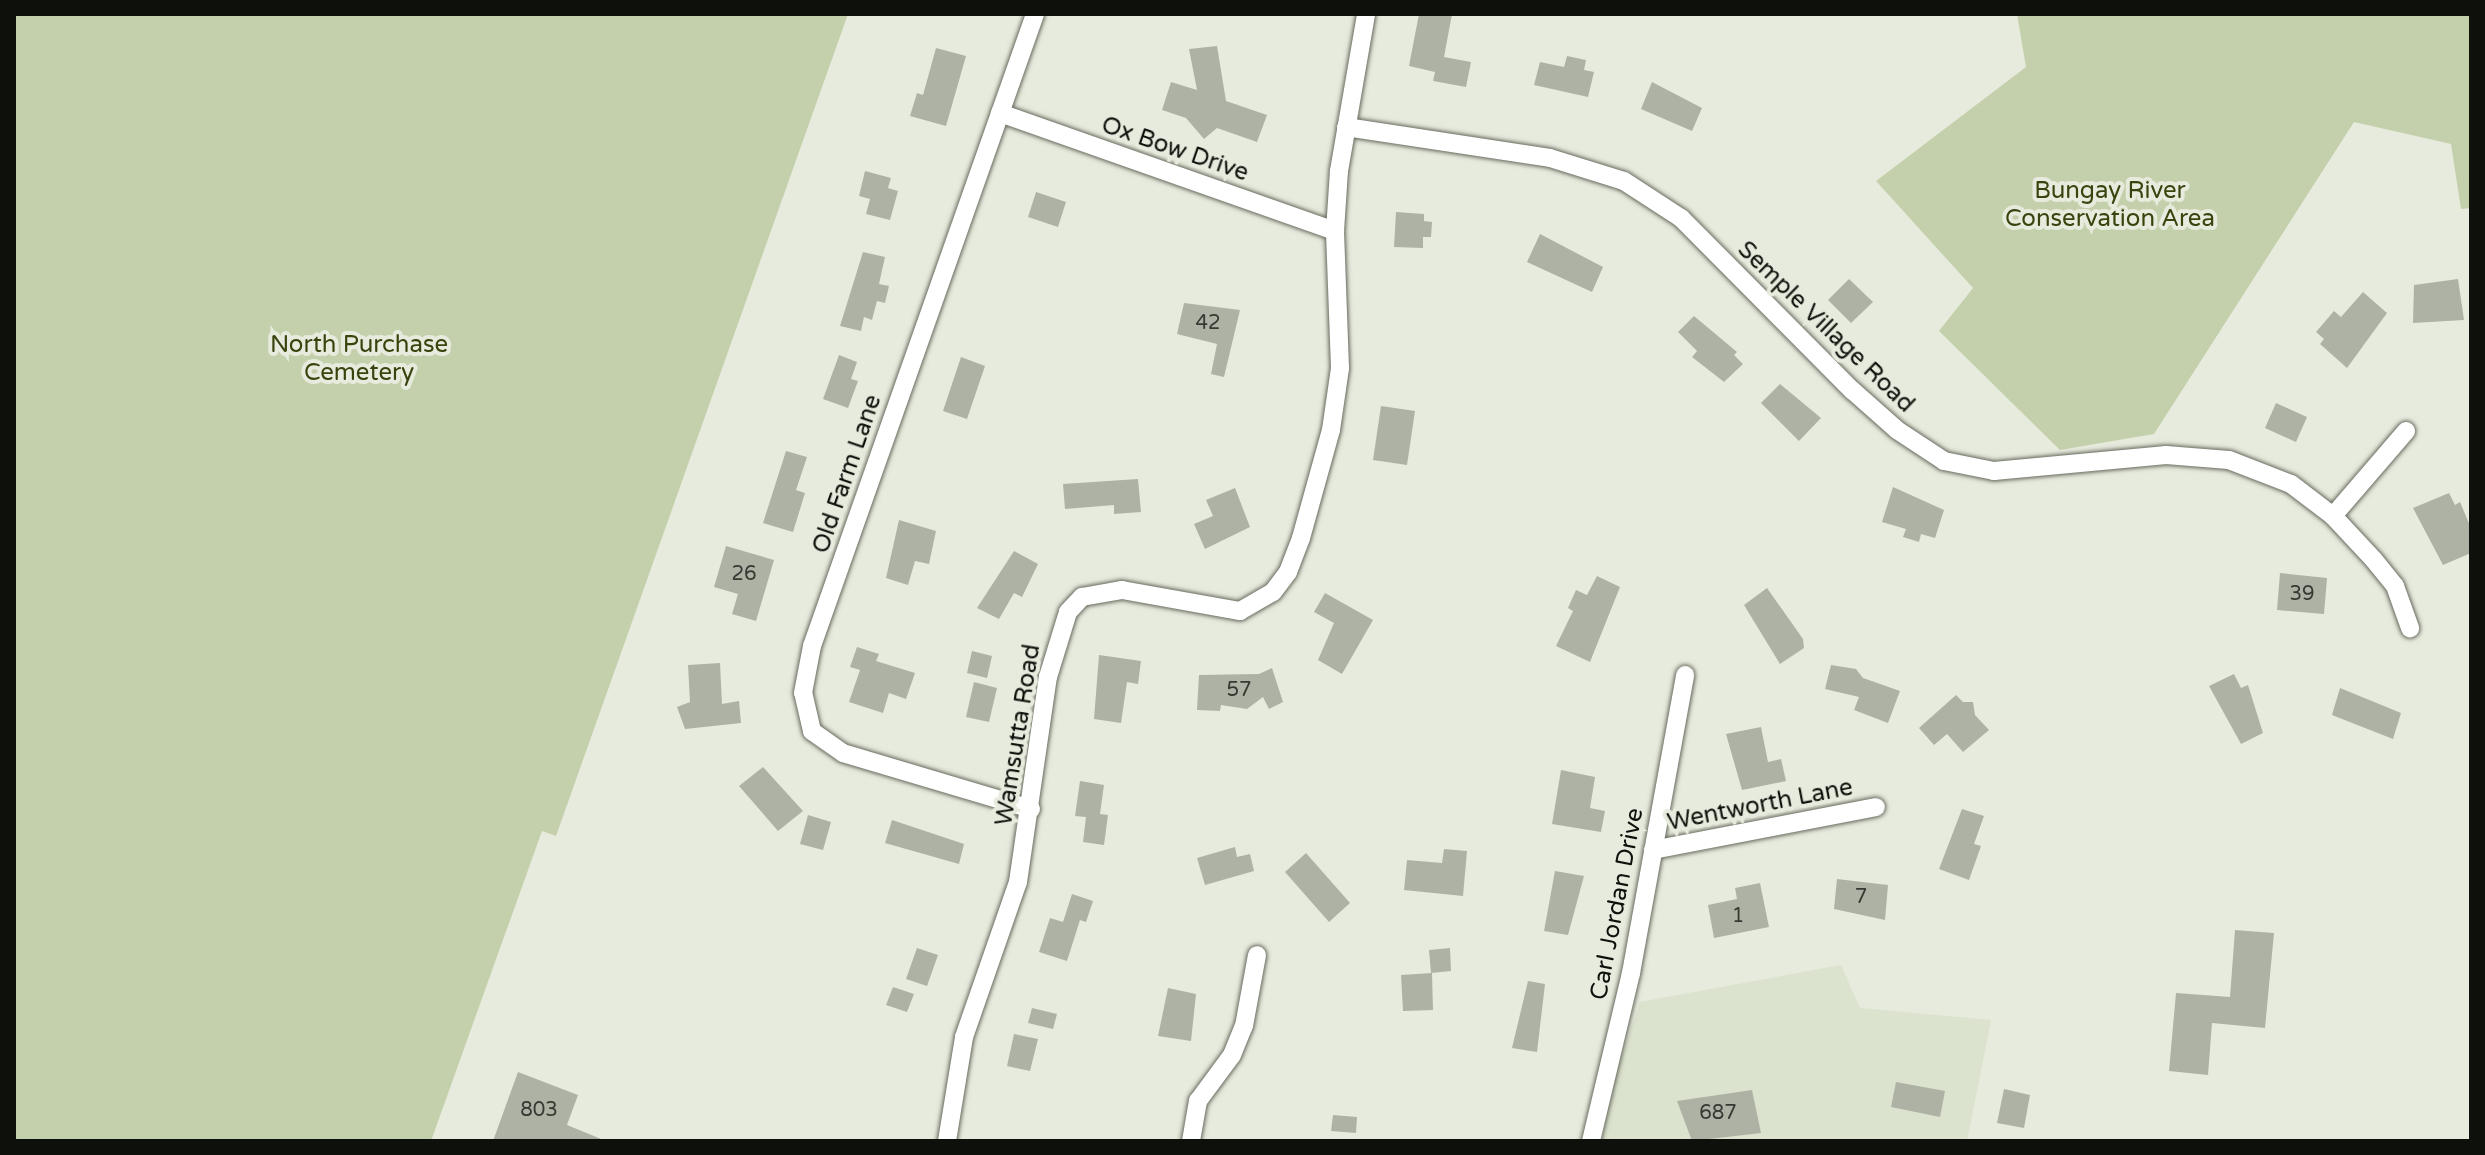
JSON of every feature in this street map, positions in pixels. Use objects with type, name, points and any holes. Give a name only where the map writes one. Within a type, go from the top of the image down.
[{"type":"street","name":"Old Farm Lane","points":[[1031,809],[843,753],[812,731],[803,693],[812,646],[1035,14]]},
{"type":"street","name":"Wamsutta Road","points":[[947,1141],[964,1037],[1018,882],[1052,655],[1068,612],[1082,597],[1122,590],[1240,611],[1264,599],[1288,572],[1331,430],[1340,368],[1335,231],[1346,127],[1366,14]]},
{"type":"street","name":"Ox Bow Drive","points":[[1000,113],[1335,231]]},
{"type":"street","name":"Semple Village Road","points":[[1346,127],[1550,158],[1624,181],[1681,218],[1852,390],[1897,430],[1944,461],[1994,471],[2166,455],[2229,460],[2291,484],[2333,516],[2395,586],[2410,628]]},
{"type":"street","points":[[2333,516],[2406,431]]},
{"type":"street","name":"Carl Jordan Drive","points":[[1591,1141],[1631,973],[1685,675]]},
{"type":"street","name":"Wentworth Lane","points":[[1653,850],[1876,807]]},
{"type":"street","points":[[1191,1141],[1198,1101],[1232,1055],[1244,1026],[1257,955]]},
{"type":"shaded area","points":[[1841,965],[1860,1008],[1991,1020],[1967,1141],[1602,1141],[1610,1092],[1640,1002]]},
{"type":"green space","name":"North Purchase Cemetery","points":[[14,14],[848,14],[556,836],[542,831],[431,1141],[14,1141]]},
{"type":"green space","name":"Bungay River Conservation Area","points":[[2017,14],[2471,14],[2471,208],[2461,209],[2451,144],[2354,122],[2154,434],[2060,450],[1939,331],[1973,288],[1876,181],[2026,67]]},
{"type":"building","points":[[1419,14],[1452,14],[1444,57],[1471,62],[1466,87],[1433,81],[1435,72],[1409,66]]},
{"type":"building","points":[[1217,46],[1226,101],[1267,115],[1257,142],[1217,128],[1204,139],[1186,118],[1162,110],[1171,82],[1197,90],[1189,49]]},
{"type":"building","points":[[936,48],[966,56],[946,126],[910,116],[917,93],[923,95]]},
{"type":"building","points":[[1567,56],[1586,60],[1584,70],[1594,72],[1588,97],[1534,85],[1540,62],[1564,67]]},
{"type":"building","points":[[1652,82],[1702,108],[1692,131],[1641,109]]},
{"type":"building","points":[[865,171],[891,178],[888,188],[898,191],[890,220],[866,214],[870,199],[859,196]]},
{"type":"building","points":[[1036,192],[1066,202],[1058,227],[1028,217]]},
{"type":"building","points":[[1396,212],[1424,214],[1424,221],[1432,222],[1431,237],[1423,237],[1423,248],[1394,247]]},
{"type":"building","points":[[1540,234],[1603,267],[1592,292],[1527,262]]},
{"type":"building","points":[[863,252],[885,257],[879,284],[889,286],[885,303],[877,301],[872,320],[864,317],[861,331],[840,326]]},
{"type":"building","points":[[1849,279],[1873,302],[1851,323],[1828,300]]},
{"type":"building","points":[[2458,279],[2464,320],[2413,323],[2414,285]]},
{"type":"building","points":[[2363,292],[2387,313],[2347,368],[2320,344],[2324,339],[2316,332],[2334,311],[2341,317]]},
{"type":"building","points":[[1184,303],[1240,310],[1224,377],[1211,374],[1217,344],[1177,334]]},
{"type":"building","points":[[1694,316],[1737,352],[1734,355],[1743,364],[1724,382],[1692,357],[1697,351],[1678,332]]},
{"type":"building","points":[[839,355],[857,362],[851,379],[858,381],[848,408],[823,399]]},
{"type":"building","points":[[961,357],[985,366],[967,419],[943,411]]},
{"type":"building","points":[[1780,384],[1821,418],[1799,441],[1761,403]]},
{"type":"building","points":[[2276,403],[2307,417],[2296,442],[2265,428]]},
{"type":"building","points":[[1381,406],[1415,411],[1407,465],[1373,460]]},
{"type":"building","points":[[786,451],[807,457],[796,490],[805,493],[793,532],[763,523]]},
{"type":"building","points":[[1138,479],[1141,512],[1114,514],[1114,505],[1065,509],[1063,484]]},
{"type":"building","points":[[1893,487],[1944,510],[1935,538],[1921,534],[1919,542],[1903,537],[1906,529],[1882,522]]},
{"type":"building","points":[[1235,488],[1250,527],[1205,549],[1194,524],[1213,516],[1206,500]]},
{"type":"building","points":[[2449,493],[2455,505],[2460,502],[2471,528],[2471,553],[2443,565],[2413,508]]},
{"type":"building","points":[[899,520],[936,531],[929,564],[915,561],[908,585],[886,578]]},
{"type":"building","points":[[726,546],[774,560],[756,621],[732,614],[738,594],[714,587]]},
{"type":"building","points":[[1014,551],[1038,564],[1022,597],[1014,593],[999,619],[977,608]]},
{"type":"building","points":[[2280,573],[2327,578],[2324,614],[2277,610]]},
{"type":"building","points":[[1597,576],[1620,587],[1590,662],[1556,646],[1573,611],[1568,608],[1576,590],[1587,595]]},
{"type":"building","points":[[1767,588],[1803,639],[1804,648],[1780,664],[1744,605]]},
{"type":"building","points":[[1325,593],[1373,620],[1342,674],[1318,660],[1334,623],[1314,612]]},
{"type":"building","points":[[857,647],[879,654],[876,661],[915,673],[906,699],[889,693],[883,713],[849,702],[860,670],[850,667]]},
{"type":"building","points":[[972,651],[992,656],[987,678],[967,673]]},
{"type":"building","points":[[1099,655],[1141,661],[1138,684],[1127,682],[1121,723],[1094,719]]},
{"type":"building","points":[[720,663],[722,704],[739,701],[741,723],[685,729],[677,707],[690,702],[688,665]]},
{"type":"building","points":[[1831,665],[1856,669],[1863,678],[1900,691],[1888,723],[1854,710],[1859,697],[1825,689]]},
{"type":"building","points":[[1272,668],[1283,702],[1269,709],[1263,697],[1247,709],[1221,705],[1220,711],[1197,710],[1199,675],[1259,674]]},
{"type":"building","points":[[2234,674],[2241,688],[2248,685],[2263,733],[2241,744],[2209,686]]},
{"type":"building","points":[[974,682],[997,688],[989,722],[966,717]]},
{"type":"building","points":[[2340,688],[2401,713],[2393,739],[2332,715]]},
{"type":"building","points":[[1956,695],[1963,702],[1973,702],[1975,715],[1989,730],[1963,752],[1947,734],[1934,745],[1919,728]]},
{"type":"building","points":[[1761,727],[1768,762],[1781,759],[1786,781],[1742,790],[1726,734]]},
{"type":"building","points":[[763,767],[803,811],[778,831],[739,786]]},
{"type":"building","points":[[1561,770],[1595,777],[1590,808],[1605,811],[1601,832],[1552,824]]},
{"type":"building","points":[[1080,781],[1104,785],[1100,814],[1108,815],[1104,845],[1083,842],[1086,817],[1075,816]]},
{"type":"building","points":[[1962,809],[1984,816],[1974,844],[1981,846],[1969,880],[1939,869]]},
{"type":"building","points":[[808,815],[831,822],[823,850],[800,844]]},
{"type":"building","points":[[892,820],[964,844],[959,864],[885,843]]},
{"type":"building","points":[[1235,847],[1237,857],[1250,854],[1254,871],[1205,885],[1197,858]]},
{"type":"building","points":[[1444,849],[1467,851],[1463,896],[1404,890],[1407,860],[1442,863]]},
{"type":"building","points":[[1306,853],[1350,903],[1329,922],[1285,872]]},
{"type":"building","points":[[1555,871],[1584,876],[1568,935],[1544,931]]},
{"type":"building","points":[[1837,879],[1888,885],[1885,920],[1834,909]]},
{"type":"building","points":[[1760,883],[1769,927],[1714,938],[1708,905],[1737,899],[1735,888]]},
{"type":"building","points":[[1072,894],[1093,901],[1086,922],[1080,920],[1067,961],[1039,952],[1050,918],[1063,922]]},
{"type":"building","points":[[2235,930],[2274,933],[2265,1028],[2212,1023],[2208,1075],[2169,1071],[2176,993],[2230,997]]},
{"type":"building","points":[[917,948],[938,955],[927,986],[906,979]]},
{"type":"building","points":[[1450,948],[1451,971],[1431,973],[1429,950]]},
{"type":"building","points":[[1432,973],[1433,1010],[1403,1011],[1401,975]]},
{"type":"building","points":[[1528,981],[1545,984],[1537,1052],[1512,1048]]},
{"type":"building","points":[[893,987],[914,994],[907,1012],[886,1005]]},
{"type":"building","points":[[1168,988],[1196,994],[1191,1041],[1158,1036]]},
{"type":"building","points":[[1032,1008],[1057,1014],[1053,1029],[1028,1023]]},
{"type":"building","points":[[1014,1034],[1038,1039],[1030,1071],[1007,1066]]},
{"type":"building","points":[[518,1072],[578,1095],[567,1125],[606,1141],[493,1141]]},
{"type":"building","points":[[1896,1082],[1945,1091],[1940,1117],[1891,1107]]},
{"type":"building","points":[[2004,1089],[2030,1095],[2024,1128],[1997,1123]]},
{"type":"building","points":[[1752,1090],[1761,1133],[1692,1141],[1677,1101]]},
{"type":"building","points":[[1333,1115],[1357,1117],[1356,1133],[1331,1131]]}]
